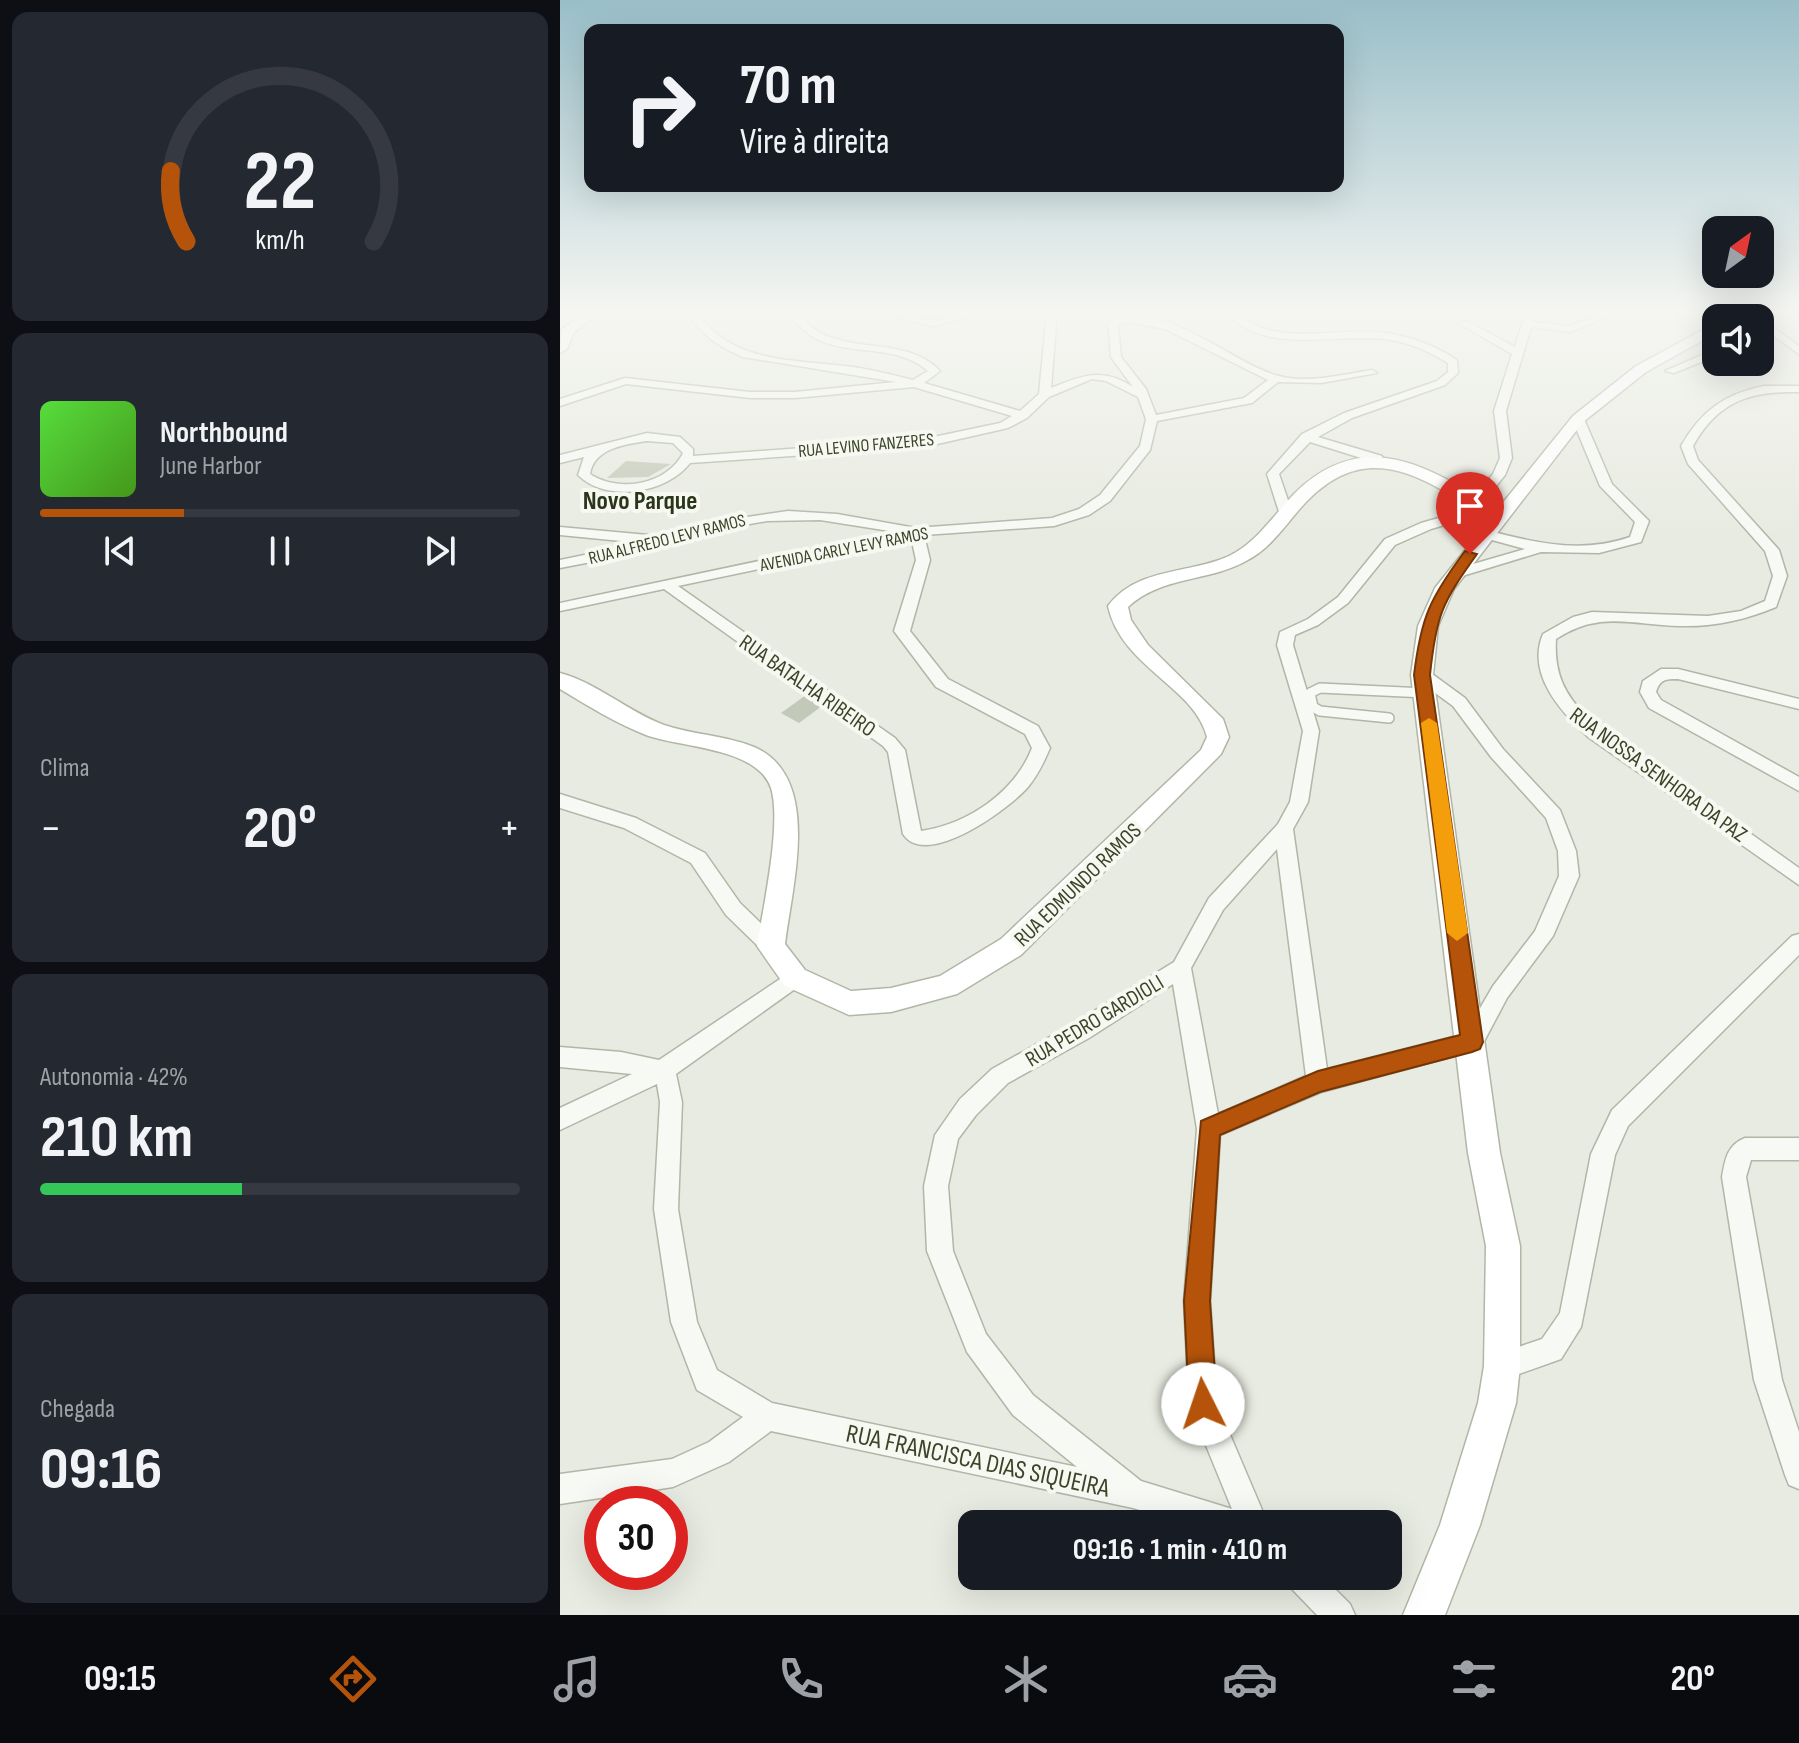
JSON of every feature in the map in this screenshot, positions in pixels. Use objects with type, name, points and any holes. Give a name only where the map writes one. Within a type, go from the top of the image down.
[{"type":"street","points":[[560,403],[606,387]]},
{"type":"street","points":[[682,387],[750,395],[888,387]]},
{"type":"street","points":[[926,387],[1023,416]]},
{"type":"street","points":[[1046,387],[1045,395],[1064,387]]},
{"type":"street","points":[[1129,387],[1143,397]]},
{"type":"street","points":[[1136,387],[1152,419],[1248,401],[1265,387]]},
{"type":"street","points":[[1286,515],[1273,474],[1285,455],[1306,437],[1340,418],[1428,387]]},
{"type":"street","points":[[1424,1615],[1460,1525],[1497,1403],[1502,1366],[1503,1246],[1484,1153],[1424,684],[1428,626],[1486,517],[1506,458],[1500,411],[1507,387]]},
{"type":"street","points":[[1486,517],[1578,419],[1618,387]]},
{"type":"street","name":"RUA NOSSA SENHORA DA PAZ","points":[[1798,394],[1738,393],[1696,426],[1687,446],[1692,461],[1772,550],[1780,576],[1771,604],[1744,617],[1711,621],[1593,615],[1571,620],[1548,637],[1546,655],[1549,677],[1564,705],[1594,733],[1799,878]]},
{"type":"street","name":"RUA LEVINO FANZERES","points":[[687,460],[924,443],[983,432],[1023,416],[1045,395]]},
{"type":"street","name":"AVENIDA CARLY LEVY RAMOS","points":[[560,607],[916,532],[1054,522],[1084,512],[1105,498],[1146,447],[1152,419]]},
{"type":"street","points":[[1454,574],[1541,548],[1614,549],[1636,539],[1642,521],[1606,486],[1578,419]]},
{"type":"street","points":[[1306,437],[1420,472],[1486,517],[1541,548]]},
{"type":"street","points":[[560,459],[630,440],[663,438],[685,445],[689,452],[687,460],[668,476],[652,482],[601,486],[584,475],[583,467],[603,449]]},
{"type":"street","name":"RUA EDMUNDO RAMOS","points":[[771,946],[795,978],[849,1003],[891,1000],[947,986],[1011,947],[1210,754],[1218,737],[1212,717],[1168,677],[1123,626],[1118,606],[1141,587],[1232,561],[1247,553],[1302,495],[1333,471],[1349,463],[1378,459]]},
{"type":"street","name":"RUA ALFREDO LEVY RAMOS","points":[[560,564],[732,521],[792,515],[916,532]]},
{"type":"street","name":"RUA PEDRO GARDIOLI","points":[[1133,1493],[1023,1405],[976,1343],[940,1251],[936,1186],[947,1135],[968,1107],[1000,1076],[1081,1031],[1181,968],[1216,904],[1284,829],[1299,802],[1311,731],[1285,645],[1288,632],[1313,622],[1343,600],[1390,542],[1426,526],[1486,517]]},
{"type":"street","points":[[560,531],[667,539]]},
{"type":"street","name":"RUA BATALHA RIBEIRO","points":[[667,585],[889,742],[896,750],[912,834],[928,838],[985,815],[1026,779],[1038,763],[1041,748],[1032,730],[942,683],[906,639],[902,631],[923,560],[916,532]]},
{"type":"street","points":[[1799,704],[1678,674],[1661,674],[1651,681],[1648,692],[1655,704],[1799,785]]},
{"type":"street","points":[[560,680],[612,710],[661,732],[744,751],[771,768],[783,790],[783,849],[771,946]]},
{"type":"street","points":[[1209,1129],[1318,1082],[1472,1042],[1500,992],[1543,936],[1569,876],[1567,851],[1554,815],[1497,753],[1459,702],[1424,684]]},
{"type":"street","points":[[560,801],[630,823],[698,858],[733,909],[771,946]]},
{"type":"street","points":[[1284,829],[1318,1082]]},
{"type":"street","points":[[1502,1366],[1551,1349],[1572,1318],[1603,1154],[1620,1118],[1799,942]]},
{"type":"street","points":[[1181,968],[1209,1129],[1197,1301],[1203,1404],[1247,1510]]},
{"type":"street","points":[[560,1119],[662,1071],[795,978]]},
{"type":"street","points":[[560,1057],[621,1062],[662,1071]]},
{"type":"street","name":"RUA FRANCISCA DIAS SIQUEIRA","points":[[662,1071],[667,1079],[671,1102],[666,1209],[684,1322],[707,1380],[768,1416],[1133,1493],[1187,1510]]},
{"type":"street","points":[[1799,1149],[1745,1149],[1737,1159],[1734,1177],[1768,1380],[1799,1475]]},
{"type":"street","points":[[560,1489],[673,1473],[719,1452],[768,1416]]},
{"type":"street","points":[[1315,1590],[1339,1615]]},
{"type":"lane","points":[[1389,718],[1331,715],[1313,707],[1310,693],[1320,688],[1424,684]]},
{"type":"building","points":[[626,461],[671,464],[648,477],[607,478]]},
{"type":"building","points":[[806,695],[822,706],[799,723],[781,713]]},
{"type":"slow traffic","points":[[1429,723],[1457,933]]},
{"type":"district","name":"Novo Parque","points":[[640,500]]},
{"type":"route","points":[[1203,1404],[1197,1301],[1209,1129],[1318,1082],[1472,1042],[1422,675],[1428,626],[1445,588],[1470,554]]}]
